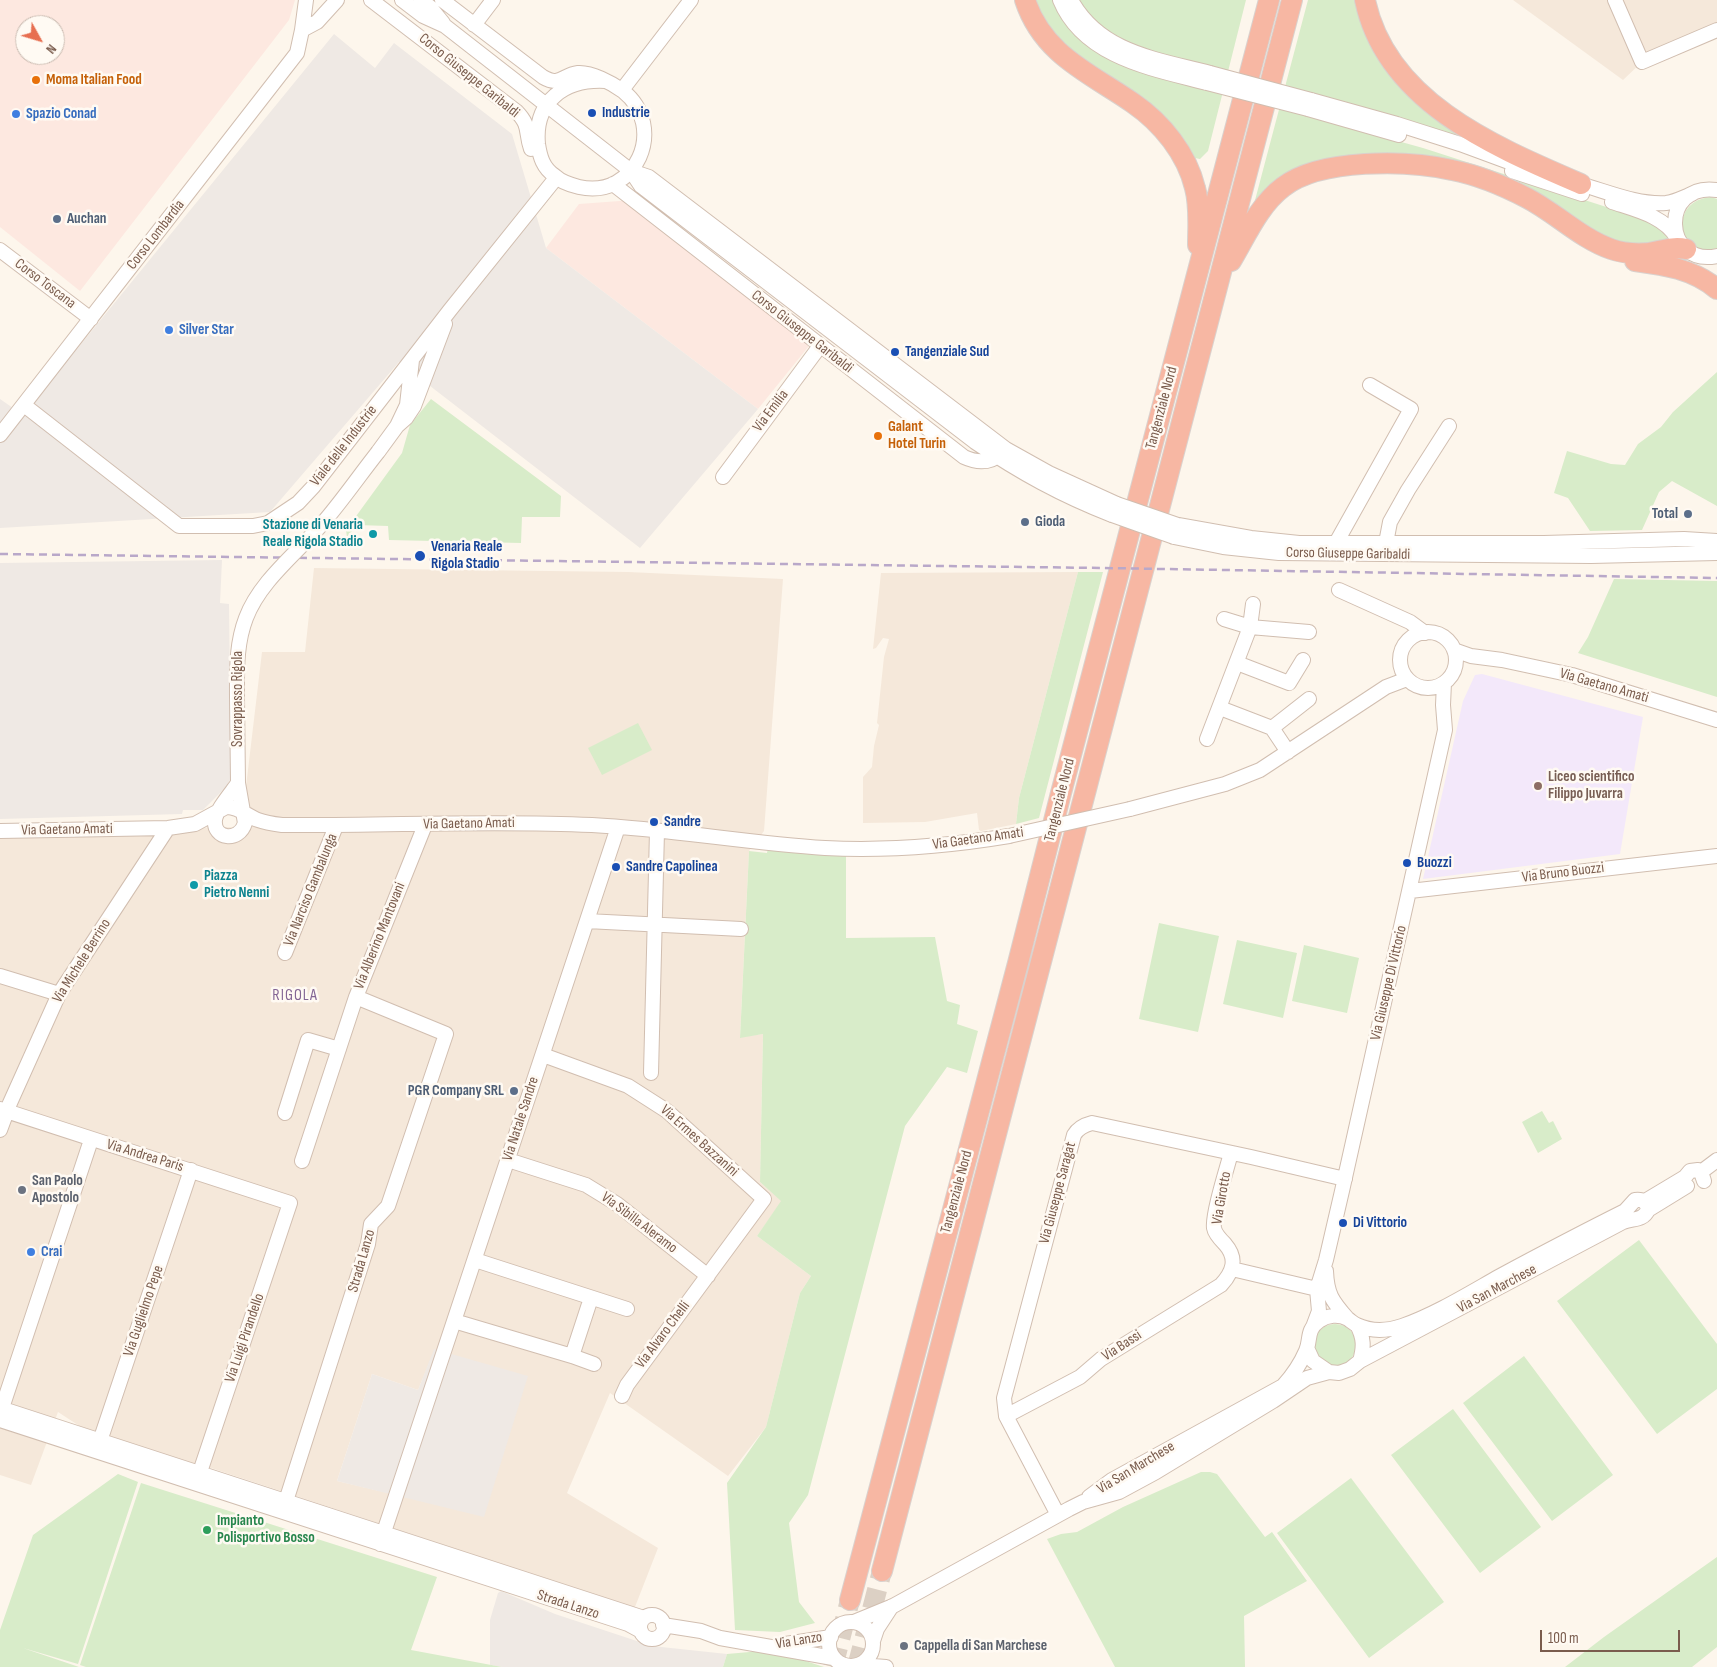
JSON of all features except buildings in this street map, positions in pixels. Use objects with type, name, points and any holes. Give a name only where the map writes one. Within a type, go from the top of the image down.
[{"type":"highway","points":[[1025,0],[1037,25],[1058,52],[1078,69],[1135,104],[1157,123],[1175,144],[1189,168],[1196,189],[1198,272]]},
{"type":"highway","points":[[1258,0],[1259,35]]},
{"type":"highway","name":"Tangenziale Nord","points":[[850,1600],[1269,0]]},
{"type":"highway","name":"Tangenziale Nord","points":[[882,1571],[1292,0]]},
{"type":"highway","points":[[1365,0],[1370,19],[1382,46],[1398,70],[1418,93],[1448,115],[1522,159],[1581,184]]},
{"type":"highway","points":[[1219,282],[1258,214],[1284,186],[1303,175],[1335,167],[1406,164],[1453,170],[1514,192],[1544,208],[1608,254],[1624,259],[1681,268],[1702,278],[1717,289]]},
{"type":"highway","points":[[1573,228],[1619,252],[1648,253],[1673,247],[1686,247]]},
{"type":"street","name":"Corso Lombardia","points":[[0,436],[297,53],[306,0]]},
{"type":"street","points":[[302,30],[317,22],[337,0]]},
{"type":"street","name":"Corso Giuseppe Garibaldi","points":[[371,0],[516,111],[524,120],[530,147],[535,156],[556,178],[571,185],[587,188],[604,187],[613,184],[631,171],[641,156],[645,142],[645,127],[641,112],[633,100],[622,90],[604,82],[597,76],[576,73],[551,82],[442,0]]},
{"type":"street","name":"Corso Giuseppe Garibaldi","points":[[402,0],[423,16],[445,26],[631,171],[649,176],[1002,453],[1049,473],[1115,509],[1223,547],[1279,553],[1582,556],[1717,553]]},
{"type":"street","name":"Corso Giuseppe Garibaldi","points":[[422,0],[445,26]]},
{"type":"street","points":[[474,25],[493,0]]},
{"type":"street","points":[[622,90],[691,0]]},
{"type":"street","points":[[1060,0],[1082,32],[1110,52],[1136,64],[1208,78]]},
{"type":"street","points":[[1071,0],[1085,21],[1095,31],[1114,43],[1137,54],[1208,78],[1309,105],[1397,124],[1460,144],[1556,179],[1581,184],[1611,194],[1657,203],[1673,201],[1708,189],[1717,190]]},
{"type":"street","points":[[1615,0],[1642,62],[1717,30]]},
{"type":"street","name":"Corso Giuseppe Garibaldi","points":[[545,168],[540,154],[538,133],[540,117],[547,104],[561,91],[579,82],[604,82]]},
{"type":"street","points":[[1309,105],[1632,209],[1667,225],[1686,247],[1717,268]]},
{"type":"street","name":"Viale delle Industrie","points":[[24,405],[179,526],[253,526],[268,523],[298,503],[556,178]]},
{"type":"street","name":"Corso Giuseppe Garibaldi","points":[[613,184],[964,456],[984,462],[992,461],[1002,453]]},
{"type":"street","points":[[1692,194],[1678,208],[1674,218],[1674,228],[1686,247],[1705,257],[1717,256]]},
{"type":"street","name":"Corso Toscana","points":[[0,250],[90,319]]},
{"type":"street","name":"Viale delle Industrie","points":[[397,426],[406,418],[414,406],[450,310]]},
{"type":"street","name":"Via Emilia","points":[[723,476],[820,346]]},
{"type":"street","name":"Viale delle Industrie","points":[[378,452],[397,426],[404,412],[408,399],[412,360]]},
{"type":"street","points":[[1336,543],[1412,410],[1370,385]]},
{"type":"street","points":[[363,423],[392,402],[400,402],[404,412]]},
{"type":"street","points":[[1386,543],[1390,522],[1449,426]]},
{"type":"street","name":"Sovrappasso Rigola","points":[[238,783],[237,656],[245,619],[254,600],[268,582],[323,523],[378,452]]},
{"type":"street","name":"Corso Giuseppe Garibaldi","points":[[1176,531],[1299,543],[1544,543],[1684,540],[1717,542]]},
{"type":"street","points":[[1339,590],[1410,622],[1418,635]]},
{"type":"street","points":[[1207,739],[1250,627],[1253,604]]},
{"type":"street","points":[[1224,619],[1250,627],[1309,632]]},
{"type":"street","points":[[1432,633],[1445,639],[1454,650],[1455,659],[1448,677],[1429,688],[1417,686],[1404,674],[1400,660],[1402,651],[1406,643],[1418,635],[1432,633]]},
{"type":"street","name":"Via Gaetano Amati","points":[[1454,650],[1471,656],[1502,660],[1572,675],[1717,720]]},
{"type":"street","name":"Via Gaetano Amati","points":[[1448,677],[1468,665],[1489,659]]},
{"type":"street","points":[[1237,663],[1290,683],[1303,660]]},
{"type":"street","name":"Via Gaetano Amati","points":[[240,832],[282,826],[507,823],[618,827],[804,846],[852,849],[951,844],[1009,836],[1130,809],[1242,778],[1260,770],[1404,674]]},
{"type":"street","name":"Via Giuseppe Di Vittorio","points":[[1313,1326],[1318,1311],[1317,1289],[1326,1260],[1345,1179],[1445,730],[1443,705],[1448,677]]},
{"type":"street","points":[[1429,688],[1443,705]]},
{"type":"street","points":[[1272,728],[1309,699]]},
{"type":"street","points":[[1220,708],[1272,728],[1288,752]]},
{"type":"street","points":[[238,783],[245,823],[240,832],[232,836],[222,834],[218,829],[215,821],[220,811],[226,807],[231,806],[240,810],[243,814]]},
{"type":"street","name":"Via Gaetano Amati","points":[[0,831],[168,828],[195,824],[220,811],[238,783]]},
{"type":"street","name":"Via Gaetano Amati","points":[[243,814],[282,826]]},
{"type":"street","name":"Via Gaetano Amati","points":[[195,824],[218,829]]},
{"type":"street","name":"Via Alberino Mantovani","points":[[302,1161],[356,997],[425,825]]},
{"type":"street","name":"Via Narciso Gambalunga","points":[[285,953],[336,826]]},
{"type":"street","name":"Via Natale Sandre","points":[[475,1260],[618,827]]},
{"type":"street","name":"Via Michele Berrino","points":[[0,1130],[3,1111],[59,994],[168,828]]},
{"type":"street","points":[[651,1073],[657,831]]},
{"type":"street","name":"Via Bruno Buozzi","points":[[1410,891],[1717,856]]},
{"type":"street","points":[[587,921],[741,929]]},
{"type":"street","points":[[0,976],[59,994]]},
{"type":"street","name":"Strada Lanzo","points":[[286,1501],[368,1244],[371,1224],[388,1206],[446,1034],[356,997]]},
{"type":"street","points":[[285,1113],[308,1040],[339,1049]]},
{"type":"street","name":"Via Ermes Bazzanini","points":[[542,1054],[628,1086],[652,1100],[667,1111],[764,1199],[708,1276]]},
{"type":"street","name":"Via Andrea Paris","points":[[3,1111],[290,1203]]},
{"type":"street","name":"Via Giuseppe Saragat","points":[[1058,1514],[1006,1416],[1004,1398],[1074,1135],[1077,1131],[1086,1124],[1092,1124],[1231,1152],[1345,1179]]},
{"type":"street","points":[[1,1412],[91,1140]]},
{"type":"street","name":"Via Girotto","points":[[1231,1152],[1216,1212],[1214,1228],[1218,1237],[1229,1249],[1232,1269]]},
{"type":"street","name":"Via Sibilla Aleramo","points":[[508,1160],[586,1185],[617,1204],[708,1276]]},
{"type":"street","points":[[1632,1212],[1631,1202],[1640,1199],[1646,1206],[1686,1181],[1694,1189],[1698,1188],[1703,1177],[1717,1160]]},
{"type":"street","name":"Via Guglielmo Pepe","points":[[99,1445],[191,1170]]},
{"type":"street","points":[[1703,1177],[1717,1173]]},
{"type":"street","name":"Via Luigi Pirandello","points":[[200,1472],[290,1203]]},
{"type":"street","name":"Via San Marchese","points":[[1083,1502],[1112,1480],[1283,1386],[1292,1376],[1307,1348],[1308,1337],[1313,1326],[1319,1321],[1337,1316],[1375,1330],[1386,1330],[1418,1320],[1611,1218],[1632,1212]]},
{"type":"street","name":"Via San Marchese","points":[[854,1622],[893,1606],[1058,1514],[1083,1502],[1119,1492],[1273,1402],[1302,1381],[1329,1372],[1338,1373],[1350,1369],[1360,1361],[1624,1222],[1632,1212]]},
{"type":"street","points":[[382,1538],[475,1260],[627,1310]]},
{"type":"street","name":"Via Giuseppe Di Vittorio","points":[[1326,1260],[1328,1294],[1352,1322]]},
{"type":"street","points":[[1232,1269],[1317,1289]]},
{"type":"street","name":"Via Bassi","points":[[1006,1416],[1080,1377],[1101,1359],[1221,1285],[1232,1269]]},
{"type":"street","name":"Via Alvaro Chelli","points":[[622,1396],[627,1385],[708,1276]]},
{"type":"street","points":[[572,1356],[591,1298]]},
{"type":"street","points":[[454,1320],[594,1364]]},
{"type":"street","points":[[1352,1322],[1363,1337],[1360,1361]]},
{"type":"street","points":[[1307,1348],[1313,1361],[1329,1372]]},
{"type":"street","name":"Strada Lanzo","points":[[1,1412],[643,1624]]},
{"type":"street","name":"Strada Lanzo","points":[[99,1445],[200,1472],[286,1501],[382,1538]]},
{"type":"street","name":"Via San Marchese","points":[[873,1647],[877,1629],[893,1606]]},
{"type":"street","points":[[648,1616],[656,1616],[660,1618],[662,1630],[656,1638],[649,1638],[643,1624],[648,1616]]},
{"type":"street","points":[[886,1667],[845,1666],[833,1658],[829,1644],[834,1630],[854,1622],[867,1628],[873,1647],[882,1663],[890,1667]]},
{"type":"street","name":"Via Lanzo","points":[[662,1630],[699,1639],[720,1638],[833,1658]]},
{"type":"street","name":"Via Lanzo","points":[[768,1646],[831,1637]]},
{"type":"street","points":[[860,1665],[869,1657],[873,1647]]},
{"type":"shaded area","points":[[0,0],[295,0],[289,20],[80,291],[0,227]]},
{"type":"shaded area","points":[[1513,0],[1717,0],[1717,30],[1642,62],[1623,80]]},
{"type":"shaded area","points":[[334,34],[375,68],[394,43],[512,134],[546,248],[758,409],[640,548],[399,362],[270,512],[0,528],[0,399],[23,415]]},
{"type":"shaded area","points":[[633,200],[813,341],[758,409],[546,248],[579,204]]},
{"type":"shaded area","points":[[222,560],[220,603],[229,604],[231,778],[226,787],[203,810],[183,810],[182,814],[0,819],[0,563]]},
{"type":"shaded area","points":[[314,568],[628,572],[783,579],[764,831],[749,851],[740,1037],[763,1034],[760,1182],[782,1201],[757,1236],[811,1276],[800,1293],[766,1427],[728,1476],[610,1393],[567,1493],[658,1548],[633,1612],[389,1534],[435,1349],[418,1390],[372,1374],[337,1481],[397,1495],[387,1526],[208,1467],[101,1440],[58,1412],[31,1485],[0,1475],[0,831],[237,827],[245,795],[262,652],[305,652]]},
{"type":"shaded area","points":[[1078,572],[1019,798],[1016,824],[981,831],[979,830],[977,813],[925,822],[863,823],[863,777],[872,767],[879,725],[877,723],[884,657],[889,639],[883,638],[876,648],[873,649],[881,573]]},
{"type":"shaded area","name":"Liceo scientifico Filippo Juvarra","points":[[1482,674],[1643,717],[1620,854],[1423,879],[1463,701],[1475,675]]},
{"type":"shaded area","points":[[434,1349],[528,1376],[484,1517],[337,1481],[372,1374],[418,1390]]},
{"type":"shaded area","points":[[501,1591],[555,1614],[652,1646],[727,1654],[723,1667],[502,1667],[490,1665],[490,1620],[498,1593]]},
{"type":"green space","points":[[1031,0],[1054,0],[1069,25],[1080,38],[1105,57],[1139,71],[1207,91],[1212,66],[1150,51],[1119,39],[1105,31],[1094,21],[1077,0],[1246,0],[1208,151],[1200,159],[1195,158],[1068,54]]},
{"type":"green space","points":[[1308,0],[1360,0],[1363,15],[1476,143],[1423,125],[1310,93],[1304,115],[1423,148],[1625,213],[1659,226],[1670,238],[1669,240],[1660,244],[1610,243],[1558,208],[1384,157],[1254,204]]},
{"type":"green space","points":[[1711,197],[1717,199],[1717,248],[1704,249],[1694,246],[1687,238],[1683,228],[1683,218],[1688,208],[1697,201]]},
{"type":"green space","points":[[1717,372],[1717,506],[1672,481],[1659,492],[1642,530],[1590,531],[1568,498],[1554,493],[1567,451],[1611,464],[1625,465],[1638,444],[1661,427],[1673,412]]},
{"type":"green space","points":[[431,399],[561,496],[560,517],[522,517],[521,543],[389,540],[388,526],[357,525],[347,537],[346,530],[402,453],[410,425]]},
{"type":"green space","points":[[1078,572],[1103,572],[1039,818],[1016,824],[1019,798]]},
{"type":"green space","points":[[1614,579],[1717,581],[1717,697],[1578,653],[1588,637]]},
{"type":"green space","points":[[638,723],[652,750],[602,775],[588,748]]},
{"type":"green space","points":[[768,848],[846,854],[846,938],[935,937],[947,1001],[960,1005],[957,1024],[978,1031],[967,1073],[947,1067],[905,1126],[808,1495],[789,1523],[799,1602],[815,1623],[780,1632],[735,1630],[727,1483],[766,1427],[800,1293],[811,1276],[757,1236],[781,1201],[760,1182],[763,1034],[740,1038],[749,851],[767,853]]},
{"type":"green space","points":[[1159,923],[1219,936],[1198,1032],[1139,1019]]},
{"type":"green space","points":[[1237,940],[1297,953],[1283,1018],[1223,1004]]},
{"type":"green space","points":[[1304,945],[1359,958],[1347,1013],[1292,1001]]},
{"type":"green space","points":[[1542,1111],[1549,1123],[1553,1121],[1562,1139],[1538,1153],[1522,1122]]},
{"type":"green space","points":[[1639,1240],[1717,1344],[1717,1389],[1657,1434],[1557,1301]]},
{"type":"green space","points":[[1339,1324],[1347,1327],[1353,1333],[1356,1345],[1353,1357],[1347,1363],[1331,1366],[1323,1363],[1317,1357],[1314,1341],[1317,1333],[1323,1327]]},
{"type":"green space","points":[[1524,1356],[1613,1475],[1552,1521],[1463,1403]]},
{"type":"green space","points":[[1453,1409],[1541,1527],[1480,1573],[1391,1455]]},
{"type":"green space","points":[[1201,1472],[1217,1474],[1265,1537],[1272,1532],[1307,1581],[1244,1616],[1245,1667],[1115,1667],[1047,1539],[1061,1534],[1077,1532],[1123,1507]]},
{"type":"green space","points":[[118,1474],[138,1482],[78,1664],[23,1648],[79,1667],[0,1667],[0,1630],[33,1535]]},
{"type":"green space","points":[[1351,1478],[1444,1602],[1369,1658],[1277,1533]]},
{"type":"green space","name":"Impianto Polisportivo Bosso","points":[[141,1483],[437,1577],[411,1650],[502,1667],[86,1667],[80,1665]]},
{"type":"green space","points":[[1717,1557],[1717,1647],[1692,1667],[1565,1667],[1604,1637]]},
{"type":"green space","points":[[772,1650],[824,1667],[723,1667],[727,1654]]},
{"type":"tunnel","points":[[857,1667],[882,1571]]},
{"type":"tunnel","points":[[833,1667],[850,1600]]},
{"type":"railway","points":[[0,554],[1717,578]]},
{"type":"place","name":"Moma Italian Food","points":[[36,80]]},
{"type":"place","name":"Industrie","points":[[592,113]]},
{"type":"place","name":"Spazio Conad","points":[[16,114]]},
{"type":"place","name":"Auchan","points":[[57,219]]},
{"type":"place","name":"Silver Star","points":[[169,330]]},
{"type":"place","name":"Tangenziale Sud","points":[[895,352]]},
{"type":"place","name":"Galant Hotel Turin","points":[[878,436]]},
{"type":"place","name":"Total","points":[[1688,514]]},
{"type":"place","name":"Gioda","points":[[1025,522]]},
{"type":"place","name":"Stazione di Venaria Reale Rigola Stadio","points":[[373,534]]},
{"type":"place","name":"Venaria Reale Rigola Stadio","points":[[420,556]]},
{"type":"place","name":"Liceo scientifico Filippo Juvarra","points":[[1538,786]]},
{"type":"place","name":"Sandre","points":[[654,822]]},
{"type":"place","name":"Buozzi","points":[[1407,863]]},
{"type":"place","name":"Sandre Capolinea","points":[[616,867]]},
{"type":"place","name":"Piazza Pietro Nenni","points":[[194,885]]},
{"type":"place","name":"PGR Company SRL","points":[[514,1091]]},
{"type":"place","name":"San Paolo Apostolo","points":[[22,1190]]},
{"type":"place","name":"Di Vittorio","points":[[1343,1223]]},
{"type":"place","name":"Crai","points":[[31,1252]]},
{"type":"place","name":"Impianto Polisportivo Bosso","points":[[207,1530]]},
{"type":"place","name":"Cappella di San Marchese","points":[[904,1646]]},
{"type":"district","name":"RIGOLA","points":[[295,996]]}]
